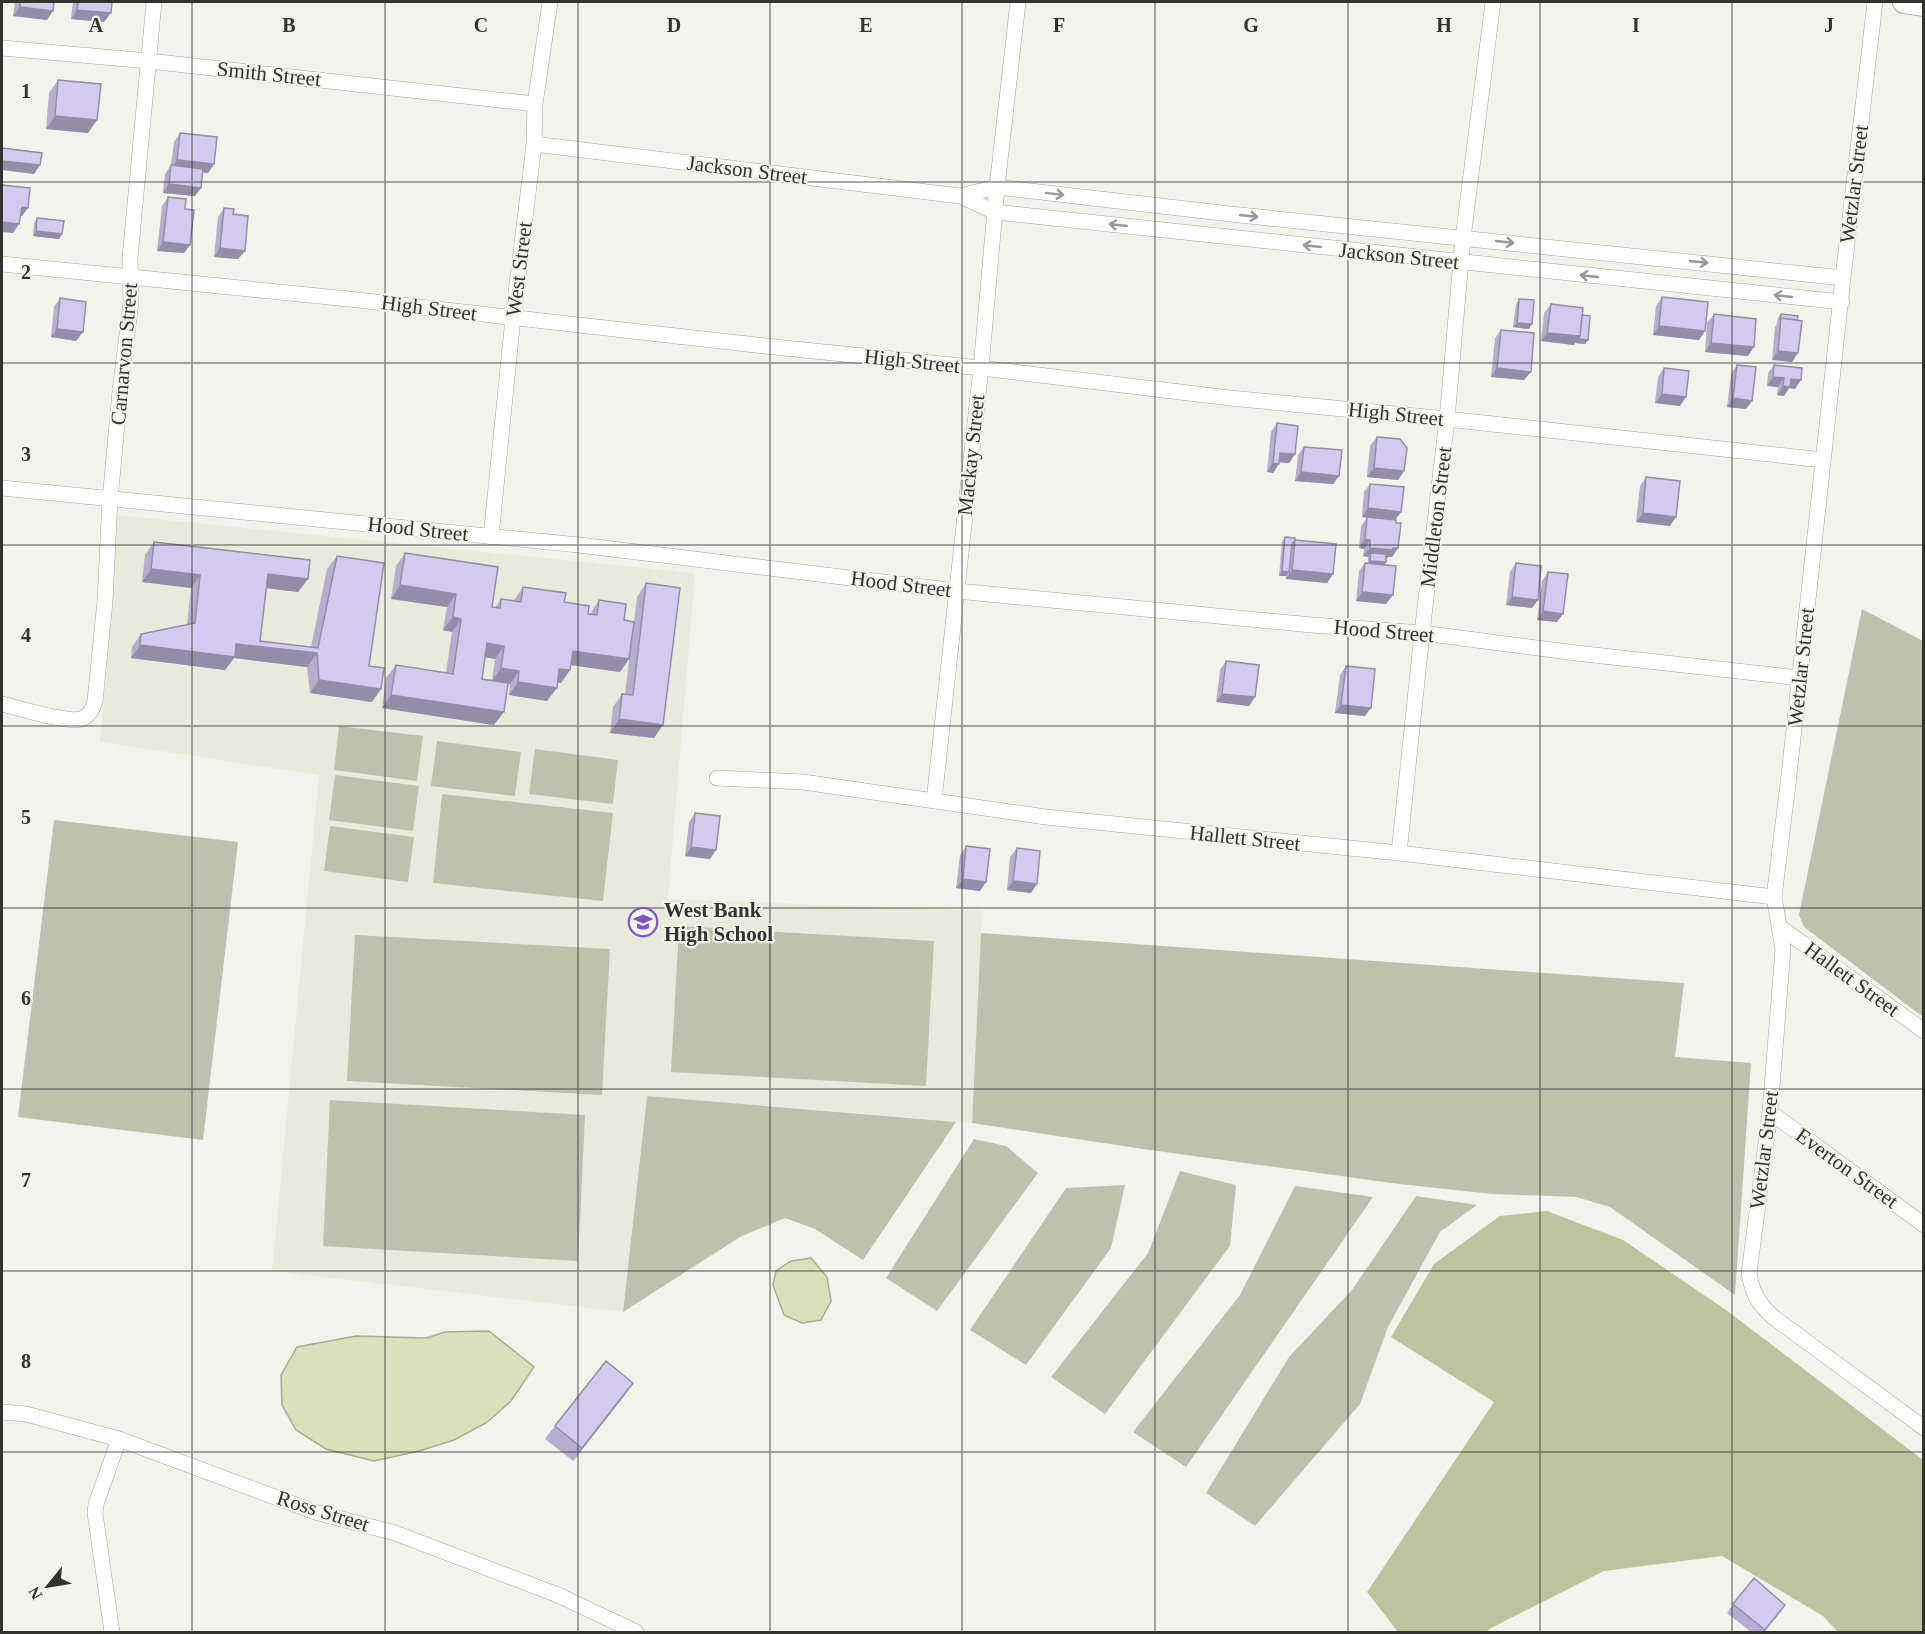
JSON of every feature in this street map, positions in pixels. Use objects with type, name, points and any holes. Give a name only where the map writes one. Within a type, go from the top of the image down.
[{"type":"street","name":"Carnarvon Street","points":[[2,704],[72,719],[82,718],[94,706],[105,601],[110,500],[131,302],[130,258],[154,2]]},
{"type":"street","name":"West Street","points":[[491,537],[513,318],[534,144],[535,104],[550,2]]},
{"type":"street","name":"Mackay Street","points":[[934,801],[1018,2]]},
{"type":"street","name":"Middleton Street","points":[[1399,853],[1448,418],[1460,262],[1493,2]]},
{"type":"street","name":"Wetzlar Street","points":[[1875,2],[1774,897],[1783,949],[1770,1112],[1749,1273],[1751,1288],[1767,1311],[1923,1428]]},
{"type":"street","points":[[1904,2],[1923,5]]},
{"type":"street","name":"Smith Street","points":[[2,48],[149,61],[535,104]]},
{"type":"street","name":"Jackson Street","points":[[534,144],[960,196],[995,212],[1842,302]]},
{"type":"street","name":"Jackson Street","points":[[960,196],[997,187],[1230,214],[1843,278]]},
{"type":"street","name":"High Street","points":[[2,264],[981,368],[1230,398],[1448,418],[1823,459]]},
{"type":"street","name":"Hood Street","points":[[2,488],[614,549],[957,591],[1301,624],[1422,633],[1800,678]]},
{"type":"street","name":"Hallett Street","points":[[717,778],[803,782],[1046,817],[1399,853],[1774,897]]},
{"type":"street","name":"Hallett Street","points":[[1780,927],[1923,1031]]},
{"type":"street","name":"Everton Street","points":[[1770,1112],[1923,1225]]},
{"type":"street","name":"Ross Street","points":[[2,1412],[26,1414],[119,1439],[315,1512],[395,1533],[558,1595],[636,1632]]},
{"type":"street","points":[[112,1632],[95,1513],[96,1504],[119,1439]]},
{"type":"shaded area","name":"West Bank High School","points":[[117,515],[695,573],[668,899],[982,911],[972,1123],[647,1096],[623,1312],[272,1271],[319,775],[100,742]]},
{"type":"shaded area","points":[[1862,609],[1923,641],[1923,1017],[1804,927],[1799,915]]},
{"type":"shaded area","points":[[339,726],[423,736],[417,781],[334,770]]},
{"type":"shaded area","points":[[437,741],[521,752],[515,796],[431,786]]},
{"type":"shaded area","points":[[535,749],[618,760],[613,804],[529,794]]},
{"type":"shaded area","points":[[335,775],[419,786],[413,831],[329,820]]},
{"type":"shaded area","points":[[442,794],[613,813],[603,901],[433,883]]},
{"type":"shaded area","points":[[54,820],[238,842],[203,1140],[18,1117]]},
{"type":"shaded area","points":[[330,826],[414,837],[408,882],[324,871]]},
{"type":"shaded area","points":[[679,926],[934,941],[926,1086],[671,1072]]},
{"type":"shaded area","points":[[981,933],[1684,983],[1675,1057],[1751,1063],[1735,1295],[1610,1207],[1576,1197],[1493,1194],[1399,1184],[972,1123]]},
{"type":"shaded area","points":[[355,935],[610,949],[602,1095],[347,1081]]},
{"type":"shaded area","points":[[647,1096],[956,1122],[863,1260],[815,1229],[785,1218],[740,1237],[623,1312]]},
{"type":"shaded area","points":[[330,1100],[585,1115],[578,1261],[323,1246]]},
{"type":"shaded area","points":[[974,1139],[1006,1146],[1038,1173],[937,1311],[886,1278]]},
{"type":"shaded area","points":[[1180,1171],[1236,1185],[1230,1246],[1105,1414],[1051,1377],[1148,1253]]},
{"type":"shaded area","points":[[1125,1185],[1111,1248],[1026,1365],[970,1330],[1066,1188]]},
{"type":"shaded area","points":[[1295,1186],[1373,1197],[1186,1467],[1133,1432],[1240,1295]]},
{"type":"shaded area","points":[[1416,1196],[1477,1205],[1440,1232],[1388,1327],[1360,1404],[1255,1526],[1206,1493],[1289,1357],[1352,1290]]},
{"type":"shaded area","points":[[1547,1211],[1623,1240],[1726,1310],[1923,1460],[1923,1632],[1838,1632],[1823,1616],[1722,1556],[1604,1571],[1486,1632],[1398,1632],[1367,1592],[1494,1402],[1391,1337],[1434,1264],[1500,1216]]},
{"type":"shaded area","points":[[811,1258],[827,1277],[831,1301],[821,1320],[802,1323],[784,1315],[773,1285],[776,1271],[791,1261]]},
{"type":"shaded area","points":[[489,1331],[534,1367],[511,1401],[486,1423],[454,1440],[374,1461],[326,1449],[296,1430],[282,1405],[281,1375],[297,1347],[356,1336],[426,1338],[445,1332]]},
{"type":"building","points":[[20,2],[54,2],[53,11],[20,7]]},
{"type":"building","points":[[78,2],[112,2],[111,13],[77,10]]},
{"type":"building","points":[[58,80],[101,84],[97,120],[55,116]]},
{"type":"building","points":[[180,133],[217,137],[214,164],[177,160]]},
{"type":"building","points":[[2,148],[42,153],[40,165],[2,161]]},
{"type":"building","points":[[171,165],[203,169],[201,188],[169,184]]},
{"type":"building","points":[[2,185],[30,188],[28,208],[22,207],[19,224],[2,222]]},
{"type":"building","points":[[168,197],[186,199],[185,209],[194,210],[190,245],[163,242]]},
{"type":"building","points":[[224,208],[234,209],[233,214],[248,216],[245,251],[220,248]]},
{"type":"building","points":[[37,218],[64,221],[62,234],[36,231]]},
{"type":"building","points":[[1662,297],[1708,302],[1705,331],[1659,326]]},
{"type":"building","points":[[60,298],[86,302],[83,332],[57,329]]},
{"type":"building","points":[[1519,299],[1534,300],[1532,324],[1517,323]]},
{"type":"building","points":[[1551,304],[1583,308],[1580,336],[1547,333]]},
{"type":"building","points":[[1714,314],[1756,319],[1754,347],[1711,343]]},
{"type":"building","points":[[1781,314],[1798,316],[1797,320],[1781,318],[1780,320]]},
{"type":"building","points":[[1582,315],[1590,316],[1588,340],[1578,339]]},
{"type":"building","points":[[1781,318],[1802,321],[1798,353],[1778,351]]},
{"type":"building","points":[[1501,330],[1534,333],[1531,372],[1497,368]]},
{"type":"building","points":[[1737,365],[1756,367],[1752,401],[1733,398]]},
{"type":"building","points":[[1774,365],[1802,368],[1801,380],[1791,379],[1790,387],[1783,386],[1784,378],[1773,377]]},
{"type":"building","points":[[1664,368],[1689,371],[1686,397],[1662,394]]},
{"type":"building","points":[[1277,423],[1298,426],[1295,454],[1280,453],[1279,464],[1273,463]]},
{"type":"building","points":[[1377,437],[1400,439],[1407,448],[1404,471],[1374,468]]},
{"type":"building","points":[[1304,447],[1342,450],[1339,476],[1301,472]]},
{"type":"building","points":[[1646,477],[1680,481],[1676,517],[1643,513]]},
{"type":"building","points":[[1370,484],[1404,487],[1401,512],[1368,508]]},
{"type":"building","points":[[1367,517],[1396,520],[1396,523],[1401,523],[1398,548],[1393,548],[1393,550],[1370,548],[1370,540],[1365,539]]},
{"type":"building","points":[[1285,537],[1295,538],[1292,544],[1289,572],[1282,571]]},
{"type":"building","points":[[1295,540],[1336,544],[1333,574],[1292,570]]},
{"type":"building","points":[[154,542],[310,560],[308,579],[268,574],[260,641],[318,648],[337,556],[384,563],[369,666],[384,668],[381,689],[319,680],[317,653],[236,644],[235,657],[140,645],[141,634],[195,623],[200,575],[151,569]]},
{"type":"building","points":[[405,553],[498,567],[492,607],[500,608],[501,599],[521,602],[523,587],[566,593],[564,602],[589,606],[588,614],[597,615],[599,600],[626,604],[624,620],[634,622],[629,659],[573,651],[570,670],[559,669],[557,688],[518,682],[519,671],[501,668],[504,646],[487,643],[482,679],[508,683],[504,712],[391,695],[396,665],[453,674],[461,619],[453,617],[456,594],[400,585]]},
{"type":"building","points":[[1371,553],[1386,554],[1386,562],[1370,561]]},
{"type":"building","points":[[1365,563],[1396,566],[1393,595],[1362,592]]},
{"type":"building","points":[[1516,563],[1541,566],[1538,600],[1512,597]]},
{"type":"building","points":[[1548,572],[1568,574],[1563,614],[1543,611]]},
{"type":"building","points":[[646,583],[680,588],[663,725],[619,719],[622,694],[633,695]]},
{"type":"building","points":[[1226,661],[1259,665],[1255,697],[1222,694]]},
{"type":"building","points":[[1346,666],[1375,669],[1371,708],[1341,705]]},
{"type":"building","points":[[695,813],[720,816],[716,850],[691,847]]},
{"type":"building","points":[[966,846],[990,849],[986,882],[963,879]]},
{"type":"building","points":[[1017,848],[1040,851],[1037,884],[1013,881]]},
{"type":"building","points":[[606,1361],[633,1383],[582,1448],[555,1426]]},
{"type":"building","points":[[1754,1578],[1785,1605],[1765,1630],[1733,1604]]},
{"type":"place","name":"West Bank High School","points":[[643,922]]}]
